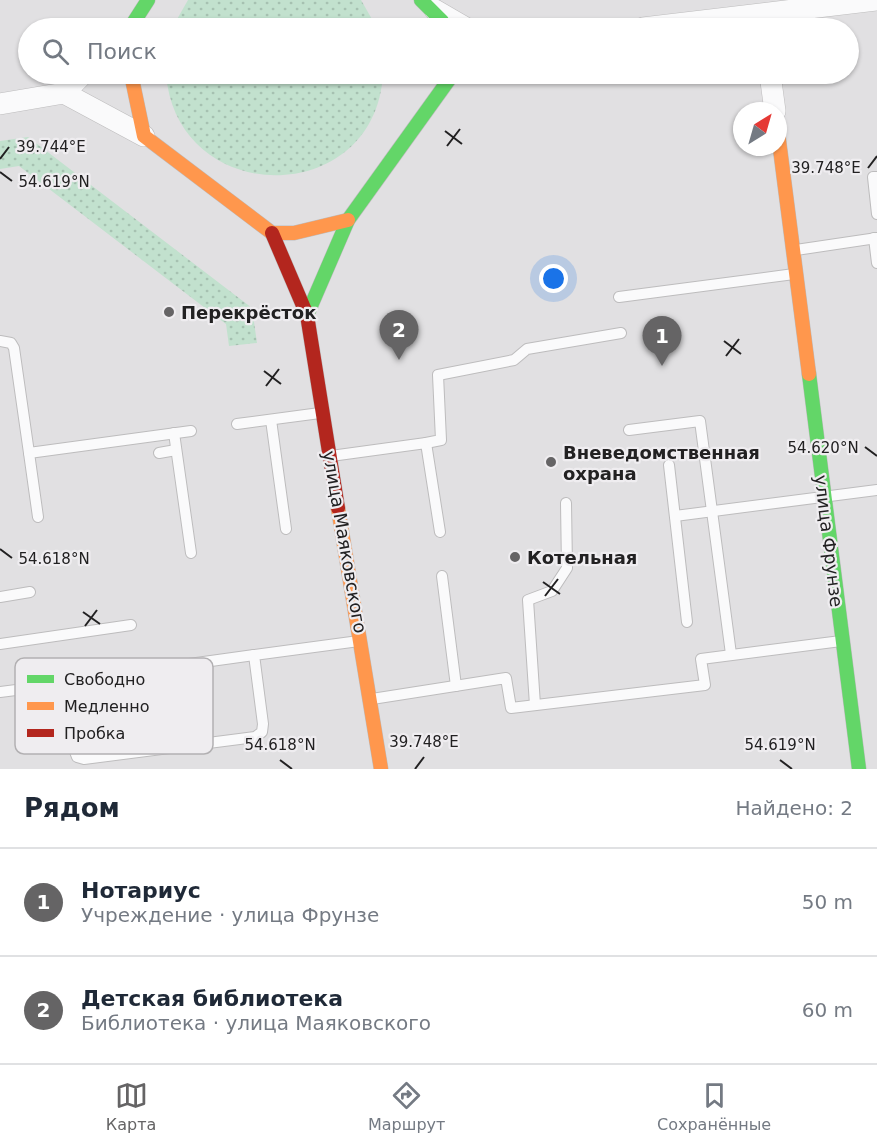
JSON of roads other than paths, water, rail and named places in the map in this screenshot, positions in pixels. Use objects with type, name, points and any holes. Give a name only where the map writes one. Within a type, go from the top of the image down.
[{"type":"street","points":[[136,18],[148,0]]},
{"type":"street","points":[[735,18],[877,0]]},
{"type":"street","points":[[425,3],[437,18]]},
{"type":"street","points":[[425,3],[450,18]]},
{"type":"street","points":[[0,104],[64,93],[73,84]]},
{"type":"street","points":[[133,84],[144,136]]},
{"type":"street","points":[[307,315],[348,220],[446,84]]},
{"type":"street","points":[[772,84],[774,102]]},
{"type":"street","points":[[64,93],[144,136],[272,233],[294,233],[348,220]]},
{"type":"street","name":"улица Фрунзе","points":[[781,156],[859,769]]},
{"type":"street","name":"улица Маяковского","points":[[272,233],[307,315],[362,641],[381,769]]},
{"type":"lane","points":[[877,177],[873,177],[877,214]]},
{"type":"lane","points":[[793,250],[875,238],[877,260]]},
{"type":"lane","points":[[619,297],[796,274]]},
{"type":"lane","points":[[330,456],[441,440],[438,375],[514,360],[527,349],[621,333]]},
{"type":"lane","points":[[0,342],[10,343],[14,348],[38,517]]},
{"type":"lane","points":[[237,424],[323,413]]},
{"type":"lane","points":[[271,420],[286,529]]},
{"type":"lane","points":[[629,430],[700,421],[731,654]]},
{"type":"lane","points":[[29,453],[191,431]]},
{"type":"lane","points":[[174,433],[191,553]]},
{"type":"lane","points":[[426,443],[440,532]]},
{"type":"lane","points":[[159,453],[176,450]]},
{"type":"lane","points":[[669,465],[687,622]]},
{"type":"lane","points":[[675,516],[877,490]]},
{"type":"lane","points":[[536,705],[528,600],[552,591],[567,568],[566,503]]},
{"type":"lane","points":[[442,576],[456,686]]},
{"type":"lane","points":[[0,597],[30,592]]},
{"type":"lane","points":[[0,644],[131,625]]},
{"type":"lane","points":[[371,699],[506,678],[511,708],[705,685],[701,659],[842,640]]},
{"type":"lane","points":[[213,661],[362,641]]},
{"type":"lane","points":[[213,742],[255,737],[262,732],[263,724],[254,655]]},
{"type":"lane","points":[[0,692],[15,690]]},
{"type":"lane","points":[[76,754],[77,757],[84,759],[123,754]]},
{"type":"place","name":"Перекрёсток","points":[[169,312]]},
{"type":"place","name":"Детская библиотека","points":[[399,360]]},
{"type":"place","name":"Нотариус","points":[[662,366]]},
{"type":"place","name":"Вневедомственная охрана","points":[[551,462]]},
{"type":"place","name":"Котельная","points":[[515,557]]}]
